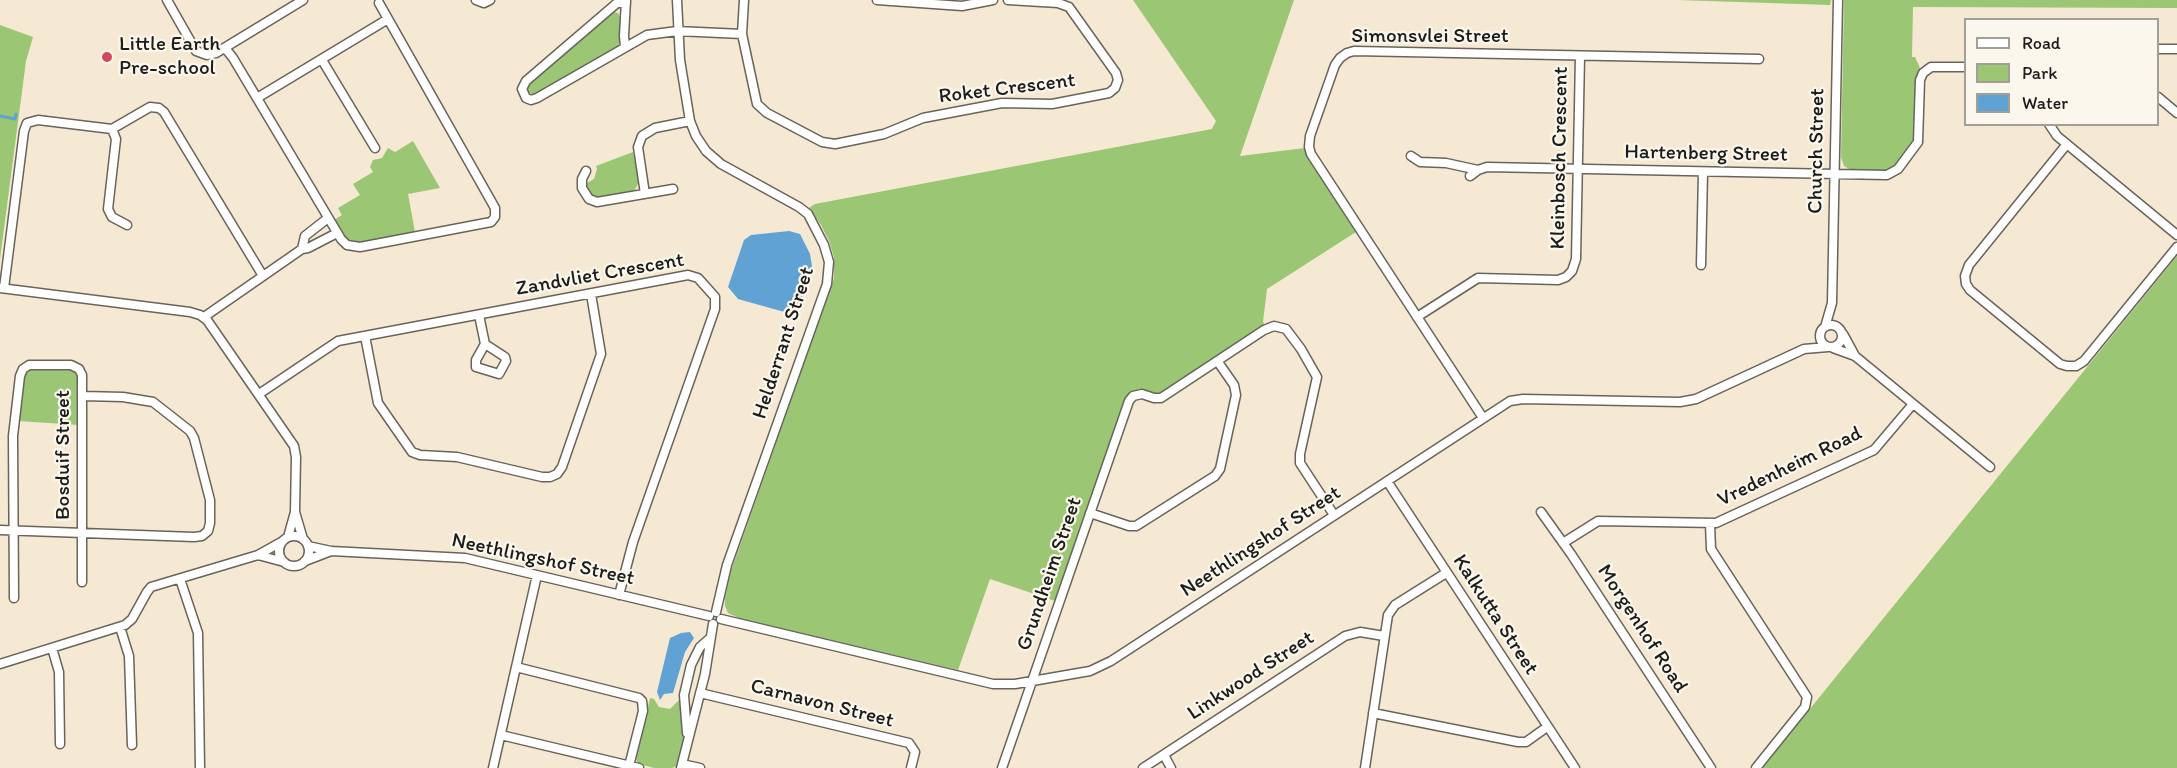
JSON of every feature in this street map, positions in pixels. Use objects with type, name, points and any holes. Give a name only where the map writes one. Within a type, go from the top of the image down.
[{"type":"street","points":[[166,0],[196,51],[203,54],[212,54],[225,48],[303,0]]},
{"type":"street","points":[[476,0],[484,3],[490,0]]},
{"type":"street","name":"Helderrant Street","points":[[677,0],[680,60],[690,120],[700,143],[721,164],[808,214],[825,245],[829,262],[827,284],[727,565],[682,766]]},
{"type":"street","name":"Roket Crescent","points":[[744,0],[742,34],[754,96],[759,107],[828,144],[884,134],[914,121],[934,116],[1002,103],[1052,104],[1109,93],[1115,88],[1118,80],[1116,72],[1069,7],[1058,3],[1008,0]]},
{"type":"street","points":[[877,0],[962,6],[993,0]]},
{"type":"street","name":"Church Street","points":[[1823,329],[1832,303],[1838,0]]},
{"type":"street","points":[[625,47],[626,1],[617,3],[526,81],[522,86],[522,93],[528,99],[537,98],[647,35],[677,32],[742,34]]},
{"type":"street","points":[[225,48],[337,233],[347,245],[360,247],[494,220],[495,208],[379,3]]},
{"type":"street","points":[[257,98],[388,19]]},
{"type":"street","points":[[2159,50],[2177,50]]},
{"type":"street","name":"Simonsvlei Street","points":[[1483,418],[1311,154],[1310,136],[1337,61],[1343,55],[1354,51],[1759,59]]},
{"type":"street","name":"Kleinbosch Crescent","points":[[1417,317],[1478,278],[1558,280],[1569,274],[1574,267],[1576,260],[1580,56]]},
{"type":"street","points":[[322,60],[375,148]]},
{"type":"street","name":"Hartenberg Street","points":[[1411,156],[1420,162],[1446,163],[1474,173],[1487,167],[1882,176],[1898,169],[1918,142],[1920,80],[1923,73],[1931,67],[1964,67]]},
{"type":"street","points":[[2159,99],[2177,113]]},
{"type":"street","points":[[263,276],[162,110],[155,107],[147,108],[112,129],[35,120],[25,126],[2,288],[190,312],[204,317],[296,450],[294,512],[285,539],[279,548],[284,562]]},
{"type":"street","points":[[645,194],[638,147],[642,136],[655,128],[690,120]]},
{"type":"street","points":[[2050,126],[2053,132],[2177,235]]},
{"type":"street","points":[[112,129],[116,135],[116,142],[108,208],[112,217],[127,225]]},
{"type":"street","points":[[2067,144],[1969,265],[1965,276],[1970,290],[2060,364],[2076,366],[2084,361],[2177,247]]},
{"type":"street","points":[[586,171],[582,179],[582,188],[586,196],[593,201],[601,202],[673,189]]},
{"type":"street","points":[[1701,265],[1703,172]]},
{"type":"street","points":[[302,249],[305,236],[328,218]]},
{"type":"street","points":[[204,317],[302,249],[337,233]]},
{"type":"street","name":"Zandvliet Crescent","points":[[259,394],[333,343],[691,275],[701,280],[712,294],[716,302],[716,309],[633,543],[619,595]]},
{"type":"street","points":[[365,336],[378,403],[412,452],[420,455],[458,457],[550,477],[557,474],[562,467],[601,354],[591,294]]},
{"type":"street","name":"Church Street","points":[[1832,303],[1841,331],[1855,356]]},
{"type":"street","points":[[479,315],[485,344]]},
{"type":"street","points":[[1830,325],[1841,331],[1842,341],[1839,345],[1830,348],[1804,349],[1823,329],[1830,325]]},
{"type":"street","points":[[1090,513],[1129,526],[1136,526],[1215,476],[1220,469],[1236,395],[1233,385],[1218,362],[1270,327],[1283,327],[1290,333],[1317,377],[1300,463],[1334,515]]},
{"type":"street","points":[[1823,329],[1821,341],[1830,348],[1855,356],[1990,467]]},
{"type":"street","name":"Neethlingshof Street","points":[[305,543],[331,551],[458,557],[993,684],[1015,684],[1089,671],[1106,664],[1506,403],[1519,399],[1670,403],[1689,400],[1804,349]]},
{"type":"street","name":"Grundheim Street","points":[[1002,768],[1129,401],[1136,395],[1142,394],[1161,398],[1218,362]]},
{"type":"street","name":"Bosduif Street","points":[[14,531],[12,436],[20,376],[26,367],[40,364],[76,367],[82,375],[83,396],[82,582]]},
{"type":"street","points":[[0,531],[194,537],[205,533],[210,523],[210,500],[194,438],[190,431],[153,402],[123,397],[83,396]]},
{"type":"street","name":"Vredenheim Road","points":[[1563,543],[1598,522],[1710,524],[1874,450],[1913,404]]},
{"type":"street","name":"Kalkutta Street","points":[[1387,481],[1575,768]]},
{"type":"street","points":[[258,555],[295,566],[305,561],[309,551],[294,512]]},
{"type":"street","name":"Morgenhof Road","points":[[1541,512],[1712,768]]},
{"type":"street","points":[[1710,524],[1711,549],[1807,697],[1805,707],[1756,768]]},
{"type":"street","points":[[14,531],[14,598]]},
{"type":"street","points":[[0,664],[130,622],[149,589],[258,555],[293,536],[305,543]]},
{"type":"street","name":"Neethlingshof Street","points":[[305,561],[331,551]]},
{"type":"street","points":[[1365,768],[1388,615],[1392,608],[1446,573]]},
{"type":"street","points":[[493,768],[537,575]]},
{"type":"street","points":[[180,579],[198,633],[200,768]]},
{"type":"street","points":[[120,627],[129,657],[132,745]]},
{"type":"street","name":"Linkwood Street","points":[[1143,768],[1345,636],[1360,632],[1384,636]]},
{"type":"street","points":[[688,740],[684,695],[695,655],[709,639]]},
{"type":"street","points":[[52,648],[59,672],[60,744]]},
{"type":"street","points":[[695,655],[707,658]]},
{"type":"street","points":[[501,735],[634,767],[643,711],[642,701],[639,698],[516,667]]},
{"type":"street","name":"Carnavon Street","points":[[700,693],[909,743],[915,752],[911,768]]},
{"type":"street","points":[[1373,713],[1518,742],[1526,742],[1547,727]]},
{"type":"street","points":[[1164,755],[1172,768]]},
{"type":"street","points":[[682,766],[700,768]]},
{"type":"green space","points":[[1133,0],[1294,0],[1240,156],[1305,148],[1309,160],[1356,232],[1267,289],[1263,322],[1265,325],[1161,393],[1139,390],[1129,394],[1055,601],[990,579],[958,670],[741,619],[728,613],[725,598],[731,571],[834,278],[834,257],[829,241],[809,208],[815,204],[1212,129],[1216,121]]},
{"type":"green space","points":[[1677,0],[1831,0],[1830,5]]},
{"type":"green space","points":[[1844,0],[2177,0],[2177,8],[1913,7],[1912,57],[1915,57],[1920,68],[1916,79],[1913,141],[1898,163],[1883,171],[1851,170],[1844,166],[1841,157]]},
{"type":"green space","points":[[614,12],[618,13],[621,18],[619,44],[615,50],[534,95],[528,92],[529,84]]},
{"type":"green space","points":[[0,25],[33,37],[26,61],[0,259]]},
{"type":"green space","points":[[413,141],[440,188],[408,194],[415,232],[360,242],[348,240],[334,220],[342,215],[338,208],[360,195],[353,184],[373,172],[370,167],[373,160],[382,158],[388,148],[395,152]]},
{"type":"green space","points":[[633,152],[639,182],[634,191],[595,199],[586,190],[587,183],[594,179],[596,166]]},
{"type":"green space","points":[[2177,256],[2177,768],[1762,768]]},
{"type":"green space","points":[[30,368],[71,369],[77,372],[79,376],[79,425],[18,421],[25,375]]},
{"type":"green space","points":[[650,698],[654,699],[659,707],[670,709],[681,698],[684,738],[677,766],[672,768],[654,768],[639,764],[636,760]]},
{"type":"water","points":[[789,231],[800,234],[810,254],[812,266],[798,309],[788,313],[738,299],[728,287],[744,240],[751,235]]},
{"type":"water","points":[[690,632],[694,638],[685,652],[673,693],[664,694],[660,700],[657,692],[670,638]]},
{"type":"waterway","points":[[0,116],[15,119],[16,114]]},
{"type":"place","name":"Little Earth Pre-school","points":[[107,57]]}]
